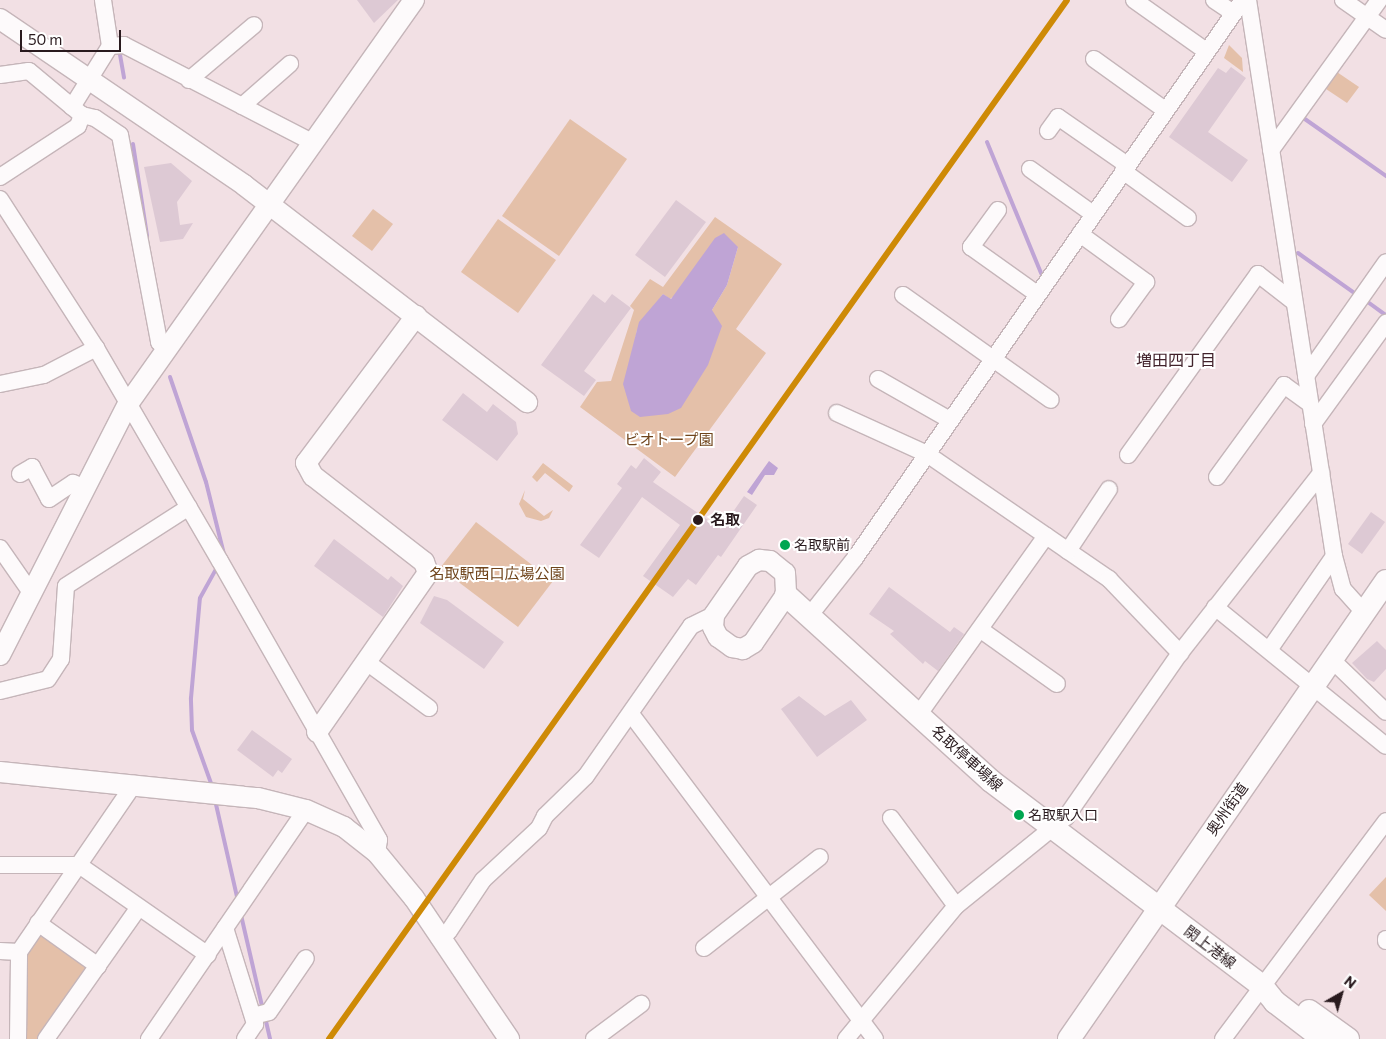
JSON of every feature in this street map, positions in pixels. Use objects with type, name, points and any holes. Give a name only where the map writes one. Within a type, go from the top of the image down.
[{"type":"main road","name":"奥州街道","points":[[1069,1039],[1331,658],[1364,612],[1384,590]]},
{"type":"main road","name":"名取停車場線","points":[[786,595],[991,780],[1052,830],[1158,909]]},
{"type":"main road","name":"閖上港線","points":[[1158,909],[1262,986],[1275,1002],[1322,1039]]},
{"type":"main road","name":"閖上港線","points":[[1262,986],[1286,995],[1348,1039]]},
{"type":"street","points":[[103,0],[116,46],[189,80],[314,143]]},
{"type":"street","points":[[0,655],[128,404],[414,0]]},
{"type":"street","points":[[1134,0],[1206,51]]},
{"type":"street","points":[[1214,0],[1233,13]]},
{"type":"street","points":[[810,615],[855,558],[1243,0]]},
{"type":"street","points":[[1248,0],[1334,556],[1343,589],[1364,612]]},
{"type":"street","points":[[1343,0],[1386,30]]},
{"type":"street","points":[[1271,150],[1379,0]]},
{"type":"street","points":[[0,20],[270,205],[527,402]]},
{"type":"street","points":[[189,80],[254,24]]},
{"type":"street","points":[[0,177],[78,126],[77,111],[90,82],[116,46]]},
{"type":"street","points":[[1094,59],[1165,110]]},
{"type":"street","points":[[242,106],[290,64]]},
{"type":"street","points":[[0,75],[29,71],[77,111],[95,118],[120,135],[124,142],[159,342],[168,349]]},
{"type":"street","points":[[1048,131],[1058,117],[1188,218]]},
{"type":"street","points":[[1030,169],[1093,214]]},
{"type":"street","points":[[0,199],[96,348],[188,507],[379,840],[377,853]]},
{"type":"street","points":[[998,210],[971,247],[1037,294]]},
{"type":"street","points":[[1080,234],[1146,282],[1119,319]]},
{"type":"street","points":[[1306,376],[1386,262]]},
{"type":"street","points":[[1128,455],[1258,274],[1294,302]]},
{"type":"street","points":[[903,295],[992,360],[1051,400]]},
{"type":"street","points":[[317,732],[368,663],[425,580],[427,567],[312,476],[306,463],[416,316]]},
{"type":"street","points":[[1313,424],[1386,323]]},
{"type":"street","points":[[0,384],[44,375],[96,348]]},
{"type":"street","points":[[878,379],[950,420]]},
{"type":"street","points":[[1218,477],[1284,385],[1310,404]]},
{"type":"street","points":[[837,413],[927,454],[1068,551],[1120,589],[1180,653]]},
{"type":"street","points":[[32,467],[49,498],[73,483],[86,488]]},
{"type":"street","points":[[846,1039],[956,906],[1066,817],[1180,653],[1321,473]]},
{"type":"street","points":[[1068,551],[1108,489]]},
{"type":"street","points":[[0,691],[48,679],[60,659],[66,586],[188,507]]},
{"type":"street","points":[[919,714],[981,630],[1046,536]]},
{"type":"street","points":[[0,548],[32,594]]},
{"type":"street","points":[[1269,650],[1334,556]]},
{"type":"street","points":[[760,560],[770,561],[786,573],[786,595],[753,643],[743,649],[732,647],[718,638],[713,627],[714,616],[748,566],[760,560]]},
{"type":"street","points":[[1215,607],[1314,684],[1386,746]]},
{"type":"street","points":[[439,938],[449,931],[483,880],[539,828],[545,816],[586,776],[691,626],[714,616]]},
{"type":"street","points":[[981,630],[1057,684]]},
{"type":"street","points":[[1331,658],[1386,712]]},
{"type":"street","points":[[368,663],[429,708]]},
{"type":"street","points":[[631,714],[766,899],[875,1039]]},
{"type":"street","points":[[0,772],[213,792],[306,810],[344,827],[377,853],[414,898],[439,938],[509,1039]]},
{"type":"street","points":[[18,1039],[19,952],[134,784]]},
{"type":"street","points":[[149,1039],[306,810]]},
{"type":"street","points":[[891,818],[956,906]]},
{"type":"street","points":[[1223,1039],[1262,986],[1380,843],[1386,821]]},
{"type":"street","points":[[704,948],[820,857]]},
{"type":"street","points":[[0,865],[79,866],[208,955]]},
{"type":"street","points":[[46,1039],[139,907]]},
{"type":"street","points":[[229,922],[259,1015]]},
{"type":"street","points":[[38,924],[98,966]]},
{"type":"street","points":[[0,951],[19,952]]},
{"type":"street","points":[[245,1039],[259,1015],[306,958]]},
{"type":"street","points":[[594,1039],[641,1004]]},
{"type":"green space","points":[[1229,45],[1242,58],[1243,72],[1224,58]]},
{"type":"green space","points":[[1331,68],[1359,87],[1347,103],[1320,85]]},
{"type":"green space","points":[[570,119],[627,159],[559,256],[502,216]]},
{"type":"green space","points":[[373,209],[393,224],[372,251],[352,236]]},
{"type":"green space","name":"ビオトープ園","points":[[715,217],[782,264],[736,329],[766,353],[675,477],[580,407],[597,382],[611,381],[634,310],[630,306],[650,279],[663,287]],"holes":[[[738,247],[727,285],[712,310],[634,345],[637,330],[663,294],[670,299]]]},
{"type":"green space","points":[[498,219],[556,260],[518,313],[461,272]]},
{"type":"green space","points":[[543,463],[573,486],[569,492],[545,473],[537,482],[532,477]]},
{"type":"green space","points":[[525,490],[523,499],[544,516],[553,510],[549,518],[541,521],[526,517],[519,504]]},
{"type":"green space","name":"名取駅西口広場公園","points":[[476,522],[553,581],[518,627],[440,568]]},
{"type":"green space","points":[[1386,877],[1386,911],[1369,895]]},
{"type":"green space","points":[[45,934],[85,963],[88,971],[40,1039],[25,1039],[24,954],[38,935]]},
{"type":"shaded area","points":[[724,233],[738,247],[727,285],[712,310],[722,326],[708,365],[681,408],[668,414],[640,417],[631,411],[623,384],[639,322],[663,294],[671,299],[715,238]]},
{"type":"shaded area","points":[[769,461],[778,468],[774,475],[765,475],[752,495],[747,492]]},
{"type":"building","points":[[357,0],[398,0],[374,23]]},
{"type":"building","points":[[1231,67],[1246,78],[1208,132],[1248,160],[1232,182],[1169,137],[1218,68],[1226,73]]},
{"type":"building","points":[[171,163],[192,181],[177,202],[180,225],[193,223],[183,239],[160,242],[144,167]]},
{"type":"building","points":[[676,200],[706,222],[665,277],[635,255]]},
{"type":"building","points":[[593,294],[605,303],[612,294],[631,308],[584,371],[596,380],[584,396],[541,365]]},
{"type":"building","points":[[463,393],[487,412],[493,404],[516,422],[518,434],[497,461],[442,420]]},
{"type":"building","name":"名取","points":[[644,458],[661,472],[653,482],[721,529],[744,496],[757,505],[721,557],[718,555],[696,585],[688,579],[673,597],[643,576],[680,525],[642,497],[599,558],[580,545],[622,488],[617,484],[631,465],[636,469]]},
{"type":"building","points":[[1371,512],[1385,522],[1362,554],[1348,544]]},
{"type":"building","points":[[334,539],[388,580],[391,576],[403,586],[383,617],[314,566]]},
{"type":"building","points":[[889,587],[950,632],[954,627],[964,634],[938,671],[925,661],[923,664],[890,634],[894,631],[869,614]]},
{"type":"building","points":[[434,596],[447,600],[504,642],[484,669],[420,623]]},
{"type":"building","points":[[1377,641],[1386,650],[1386,669],[1374,682],[1367,679],[1352,663]]},
{"type":"building","points":[[799,696],[825,716],[851,700],[867,720],[817,757],[781,709]]},
{"type":"building","points":[[252,730],[292,759],[282,773],[278,770],[273,777],[237,750]]},
{"type":"waterway","points":[[119,49],[124,78]]},
{"type":"waterway","points":[[1302,117],[1386,176]]},
{"type":"waterway","points":[[987,142],[1041,273]]},
{"type":"waterway","points":[[133,144],[147,236]]},
{"type":"waterway","points":[[1298,253],[1357,295]]},
{"type":"waterway","points":[[1365,300],[1386,315]]},
{"type":"waterway","points":[[170,377],[206,482],[225,558]]},
{"type":"waterway","points":[[212,786],[192,730],[191,698],[200,598],[217,567]]},
{"type":"waterway","points":[[215,800],[238,901]]},
{"type":"waterway","points":[[241,915],[263,1010]]},
{"type":"waterway","points":[[265,1017],[270,1039]]},
{"type":"transit line","points":[[329,1039],[1067,0]]},
{"type":"place","name":"名取","points":[[698,520]]},
{"type":"place","name":"名取駅前","points":[[785,545]]},
{"type":"place","name":"名取駅入口","points":[[1019,815]]},
{"type":"district","name":"増田四丁目","points":[[1176,360]]}]
